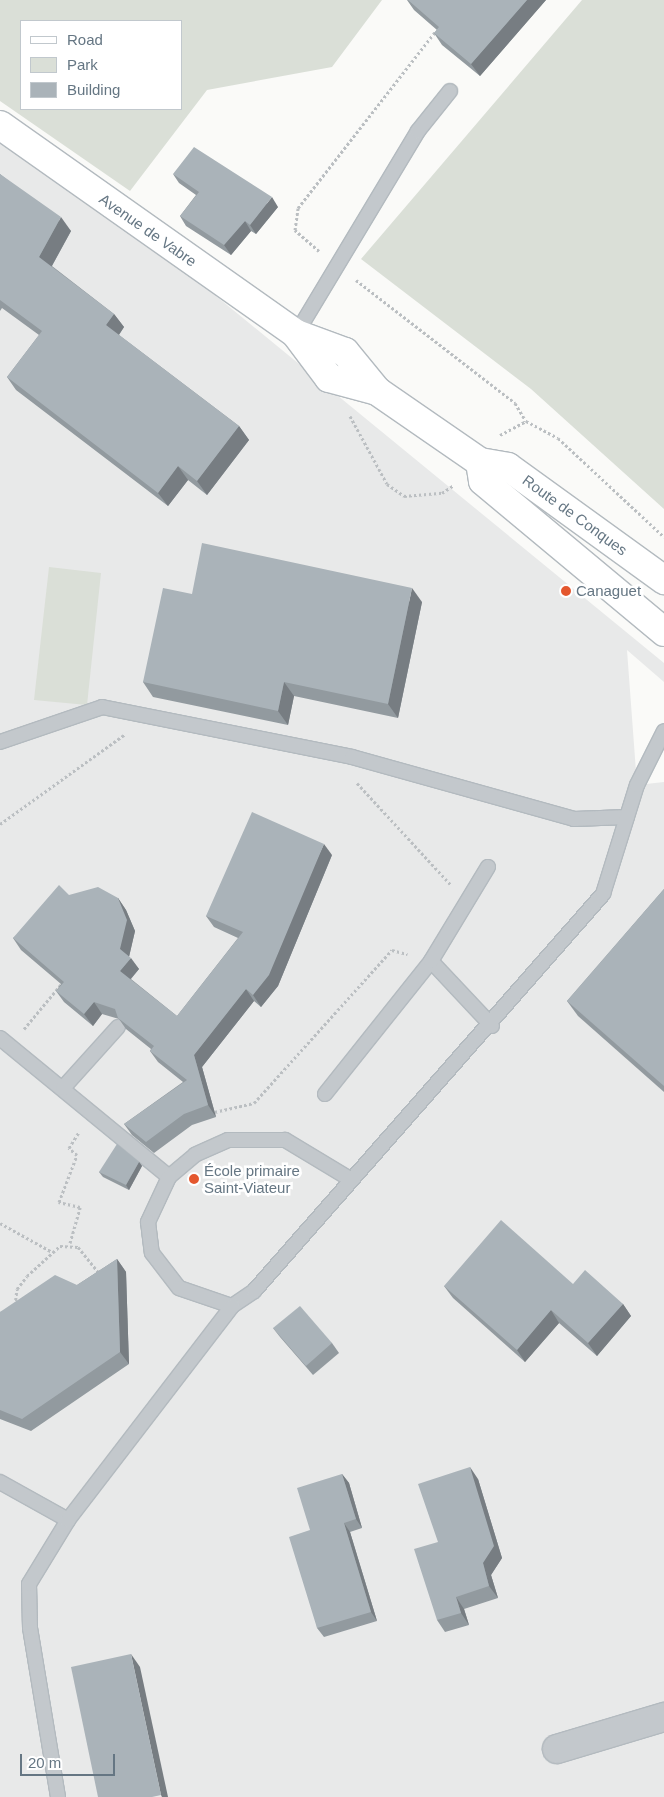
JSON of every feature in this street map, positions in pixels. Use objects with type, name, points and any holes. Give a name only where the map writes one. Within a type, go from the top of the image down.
[{"type":"main road","name":"Avenue de Vabre","points":[[0,125],[296,334]]},
{"type":"main road","name":"Route de Conques","points":[[296,334],[330,378],[377,391],[480,462],[508,467],[664,580]]},
{"type":"main road","name":"Route de Conques","points":[[480,462],[483,481],[664,632]]},
{"type":"street","points":[[556,1749],[664,1717]]},
{"type":"lane","points":[[296,334],[418,131],[450,91]]},
{"type":"lane","points":[[0,742],[102,707],[140,712],[352,757],[574,819],[627,817]]},
{"type":"lane","points":[[58,1797],[30,1628],[30,1584],[68,1520],[232,1306],[254,1291],[350,1179],[492,1026],[603,894],[627,817],[664,731]]},
{"type":"lane","points":[[324,1094],[431,961],[488,867]]},
{"type":"lane","points":[[431,961],[492,1026]]},
{"type":"lane","points":[[63,1088],[118,1027]]},
{"type":"lane","points":[[5,1042],[169,1177]]},
{"type":"lane","points":[[232,1306],[179,1288],[152,1253],[148,1222],[169,1177],[195,1155],[228,1140],[257,1137],[285,1140],[350,1179]]},
{"type":"lane","points":[[0,1482],[68,1520]]},
{"type":"path","points":[[526,421],[558,438],[664,537]]},
{"type":"path","points":[[0,824],[121,740],[140,712]]},
{"type":"path","points":[[352,757],[351,777],[467,903]]},
{"type":"path","points":[[207,1115],[254,1104],[392,950],[431,961]]},
{"type":"path","points":[[5,1042],[65,980]]},
{"type":"path","points":[[16,1310],[17,1289],[52,1252],[70,1243],[80,1207],[59,1202],[77,1155],[69,1148],[94,1114]]},
{"type":"path","points":[[0,1223],[52,1252]]},
{"type":"path","points":[[70,1243],[86,1253],[105,1282]]},
{"type":"shaded area","points":[[0,119],[664,663],[664,682],[627,650],[637,785],[664,782],[664,1797],[0,1797]]},
{"type":"green space","points":[[0,0],[382,0],[332,67],[207,90],[130,191],[0,101]]},
{"type":"green space","points":[[582,0],[664,0],[664,509],[531,389],[361,259]]},
{"type":"green space","points":[[49,567],[101,573],[87,705],[34,700]]},
{"type":"building","points":[[408,0],[527,0],[471,64],[434,33],[439,27]]},
{"type":"building","points":[[194,147],[272,197],[250,225],[245,221],[224,245],[180,216],[199,192],[173,174]]},
{"type":"building","points":[[0,174],[61,217],[39,257],[114,314],[106,325],[239,426],[197,481],[178,466],[158,493],[7,377],[42,331],[0,300]]},
{"type":"building","points":[[202,543],[412,588],[388,704],[284,682],[278,711],[143,682],[163,588],[192,594]]},
{"type":"building","points":[[252,812],[324,844],[269,975],[253,995],[246,989],[194,1055],[208,1105],[184,1114],[146,1142],[124,1124],[187,1080],[150,1051],[154,1046],[118,1018],[115,1009],[94,1002],[84,1014],[56,991],[64,982],[13,938],[59,885],[69,895],[98,887],[118,898],[127,920],[120,949],[131,958],[120,971],[177,1016],[243,932],[206,916]]},
{"type":"building","points":[[664,889],[664,1086],[567,1001]]},
{"type":"building","points":[[117,1144],[139,1162],[126,1185],[99,1172]]},
{"type":"building","points":[[501,1220],[573,1284],[585,1270],[623,1304],[588,1343],[551,1310],[517,1350],[444,1286]]},
{"type":"building","points":[[117,1259],[120,1352],[22,1419],[0,1410],[0,1312],[55,1275],[77,1285]]},
{"type":"building","points":[[300,1306],[332,1343],[306,1366],[273,1328]]},
{"type":"building","points":[[470,1467],[494,1546],[483,1563],[489,1586],[456,1597],[461,1613],[437,1620],[414,1549],[438,1542],[418,1484]]},
{"type":"building","points":[[342,1474],[356,1519],[344,1523],[371,1612],[317,1628],[289,1537],[310,1530],[297,1488]]},
{"type":"building","points":[[131,1654],[161,1795],[152,1797],[98,1797],[71,1667]]},
{"type":"place","name":"Canaguet","points":[[566,591]]},
{"type":"place","name":"École primaire Saint-Viateur","points":[[194,1179]]}]
